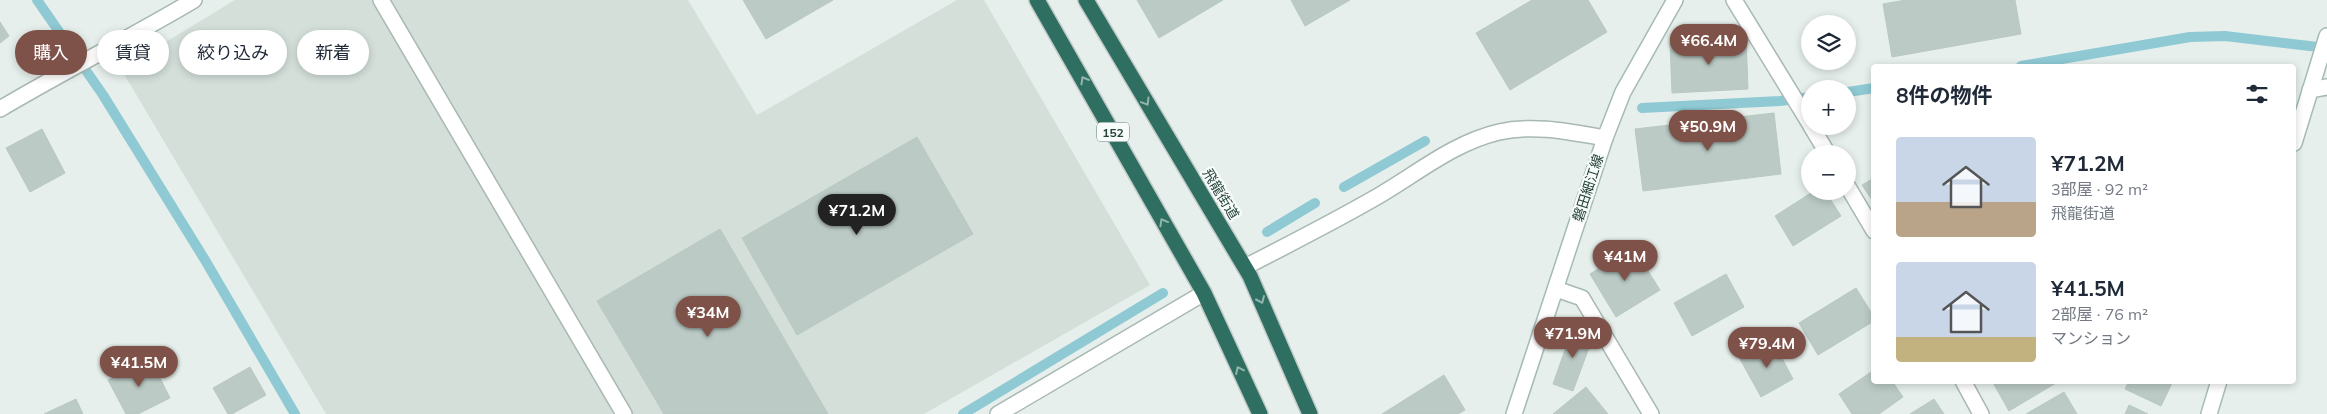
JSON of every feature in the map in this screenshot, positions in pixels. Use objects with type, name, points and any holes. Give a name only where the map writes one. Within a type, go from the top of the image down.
[{"type":"highway","name":"152","points":[[1037,0],[1200,287],[1260,414]]},
{"type":"highway","name":"飛龍街道","points":[[1086,0],[1242,262],[1310,414]]},
{"type":"street","points":[[0,109],[95,54],[125,41],[194,0]]},
{"type":"street","points":[[381,0],[624,414]]},
{"type":"street","name":"磐田細江線","points":[[1514,414],[1605,138],[1623,92],[1675,0]]},
{"type":"street","points":[[1734,0],[1801,110]]},
{"type":"street","points":[[2296,136],[2327,36]]},
{"type":"street","points":[[2310,90],[2327,86]]},
{"type":"street","points":[[1242,262],[1374,198],[1434,160],[1483,136],[1501,131],[1549,128],[1605,138]]},
{"type":"street","points":[[1856,200],[1871,226]]},
{"type":"street","points":[[998,414],[1200,287]]},
{"type":"street","points":[[1556,289],[1582,298],[1651,414]]},
{"type":"street","points":[[1964,384],[1982,414]]},
{"type":"street","points":[[2209,414],[2218,384]]},
{"type":"shaded area","points":[[235,0],[688,0],[757,115],[957,0],[984,0],[1150,285],[924,414],[326,414],[125,75],[169,75],[169,40],[179,34],[179,75],[287,75],[287,30],[185,30]]},
{"type":"building","points":[[743,0],[833,0],[766,39]]},
{"type":"building","points":[[1137,0],[1223,0],[1159,38]]},
{"type":"building","points":[[1291,0],[1350,0],[1305,26]]},
{"type":"building","points":[[1532,0],[1588,0],[1607,32],[1510,90],[1476,33]]},
{"type":"building","points":[[1906,0],[2015,0],[2021,34],[1892,57],[1883,4]]},
{"type":"building","points":[[0,22],[9,36],[0,43]]},
{"type":"building","points":[[1746,38],[1748,89],[1672,93],[1670,42]]},
{"type":"building","points":[[1774,113],[1781,174],[1643,191],[1635,129]]},
{"type":"building","points":[[42,129],[65,173],[30,192],[6,148]]},
{"type":"building","points":[[917,137],[973,234],[797,335],[742,238]]},
{"type":"building","points":[[1871,180],[1871,198],[1862,185]]},
{"type":"building","points":[[1801,199],[1831,200],[1841,216],[1793,246],[1775,216]]},
{"type":"building","points":[[720,229],[828,414],[664,414],[597,301]]},
{"type":"building","points":[[1633,247],[1660,290],[1616,317],[1590,274]]},
{"type":"building","points":[[1726,274],[1744,307],[1692,336],[1674,303]]},
{"type":"building","points":[[1856,288],[1871,312],[1871,323],[1818,355],[1799,323]]},
{"type":"building","points":[[1573,327],[1594,334],[1573,391],[1553,384]]},
{"type":"building","points":[[1773,341],[1793,379],[1761,397],[1740,359]]},
{"type":"building","points":[[150,358],[170,398],[138,414],[126,414],[108,380]]},
{"type":"building","points":[[250,367],[266,395],[232,414],[228,414],[213,388]]},
{"type":"building","points":[[1871,372],[1871,384],[1894,384],[1903,397],[1879,414],[1852,414],[1839,394]]},
{"type":"building","points":[[1444,375],[1465,410],[1458,414],[1382,414]]},
{"type":"building","points":[[1994,384],[2054,384],[2009,411]]},
{"type":"building","points":[[2128,384],[2172,384],[2161,406],[2125,389]]},
{"type":"building","points":[[1586,387],[1608,414],[1553,414]]},
{"type":"building","points":[[2064,392],[2077,414],[2026,414]]},
{"type":"building","points":[[76,399],[83,414],[44,414]]},
{"type":"building","points":[[1934,399],[1944,414],[1910,414]]},
{"type":"building","points":[[2129,405],[2148,414],[2125,414]]},
{"type":"waterway","points":[[37,0],[103,95],[205,260],[295,414]]},
{"type":"waterway","points":[[2033,64],[2190,37],[2225,36],[2327,48]]},
{"type":"waterway","points":[[1856,91],[1871,88]]},
{"type":"waterway","points":[[1642,108],[1780,101],[1801,98]]},
{"type":"waterway","points":[[1344,187],[1425,141]]},
{"type":"waterway","points":[[1267,232],[1315,203]]},
{"type":"waterway","points":[[963,414],[1163,293]]}]
